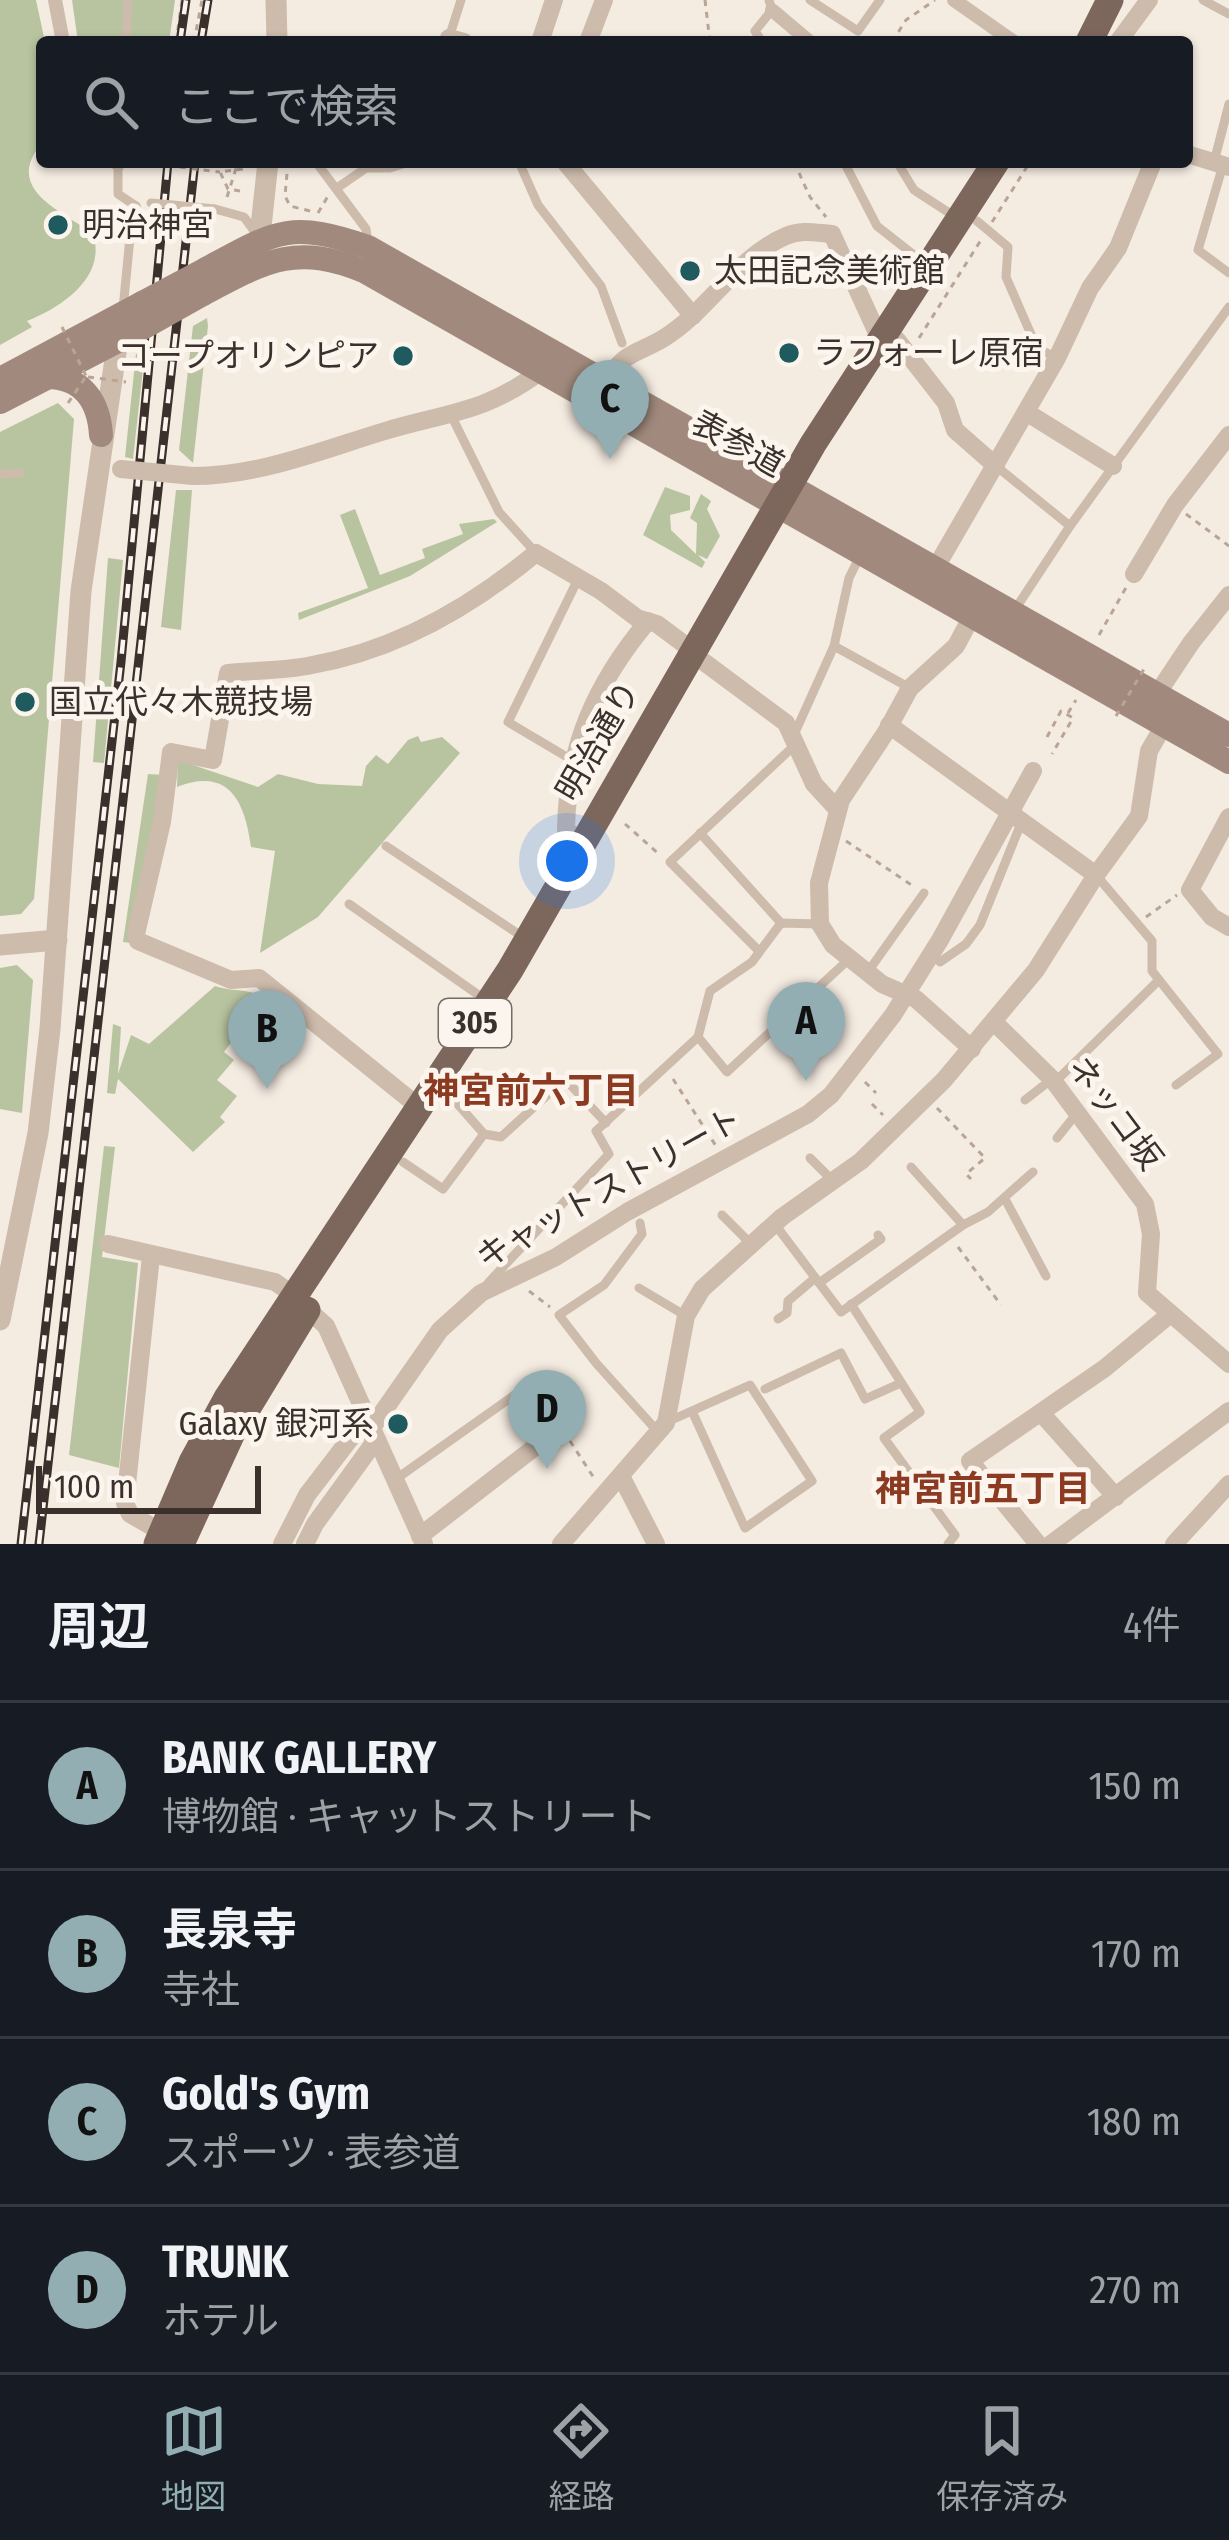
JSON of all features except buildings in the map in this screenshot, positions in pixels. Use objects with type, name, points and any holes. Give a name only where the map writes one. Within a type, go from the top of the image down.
[{"type":"main road","points":[[1073,36],[1091,0]]},
{"type":"main road","points":[[1092,36],[1110,0]]},
{"type":"main road","name":"明治通り","points":[[895,345],[927,266],[975,223],[994,168]]},
{"type":"main road","name":"明治通り","points":[[301,1302],[403,1162],[523,979],[698,656],[790,498],[1012,168]]},
{"type":"main road","name":"表参道","points":[[204,282],[260,240],[306,230],[368,248],[606,382],[790,498],[862,553],[1229,762]]},
{"type":"main road","name":"表参道","points":[[204,282],[296,255],[349,266],[541,371],[936,567],[1229,735]]},
{"type":"main road","points":[[0,379],[130,322],[204,282]]},
{"type":"main road","points":[[54,387],[130,322]]},
{"type":"main road","points":[[0,402],[67,379],[87,393],[99,414],[101,435]]},
{"type":"main road","name":"明治通り","points":[[174,1542],[301,1302],[698,656]]},
{"type":"street","points":[[55,0],[63,36]]},
{"type":"street","points":[[276,0],[277,36]]},
{"type":"street","points":[[543,36],[554,0]]},
{"type":"street","points":[[590,36],[604,0]]},
{"type":"street","points":[[954,0],[1005,36]]},
{"type":"street","points":[[1122,36],[1149,0]]},
{"type":"street","points":[[771,5],[804,36]]},
{"type":"street","points":[[1193,156],[1222,165]]},
{"type":"street","points":[[256,266],[267,168]]},
{"type":"street","points":[[570,168],[693,316]]},
{"type":"street","points":[[936,567],[1057,358],[1090,288],[1118,248],[1151,168]]},
{"type":"street","points":[[606,382],[628,352],[662,340],[771,244],[803,231],[832,235],[895,345],[943,399],[955,430],[996,466]]},
{"type":"street","points":[[0,1320],[38,1132],[57,940],[81,591],[97,465],[130,322]]},
{"type":"street","points":[[97,465],[212,476],[306,458],[496,401],[541,371]]},
{"type":"street","points":[[1026,412],[1113,466]]},
{"type":"street","points":[[1134,574],[1175,505],[1229,435]]},
{"type":"street","points":[[419,1107],[260,978],[231,980],[138,941],[172,752],[211,763],[228,673],[314,665],[409,636],[465,605],[536,553],[648,621],[777,713],[814,784],[837,809]]},
{"type":"street","points":[[1157,694],[1229,596]]},
{"type":"street","points":[[972,616],[956,646],[910,688],[837,809],[835,833],[820,874],[820,924],[826,937],[867,973],[916,999],[972,1048]]},
{"type":"street","points":[[581,842],[566,830],[572,760],[580,733],[605,679],[648,621]]},
{"type":"street","points":[[889,725],[1096,875]]},
{"type":"street","points":[[561,1544],[663,1428],[686,1316],[702,1289],[774,1223],[861,1161],[995,1023],[1036,970],[1139,816],[1149,751],[1164,725]]},
{"type":"street","name":"キャットストリート","points":[[304,1544],[373,1444],[373,1426],[440,1330],[481,1293],[808,1114],[840,1083],[904,996],[1017,817],[1034,771]]},
{"type":"street","points":[[1229,817],[1190,890],[1212,917],[1229,927]]},
{"type":"street","points":[[0,945],[57,940]]},
{"type":"street","name":"ネッコ坂","points":[[995,1023],[1053,1081],[1145,1204],[1150,1234],[1147,1293],[1229,1364]]},
{"type":"street","points":[[108,1244],[275,1282],[301,1302],[326,1326],[422,1540],[561,1427]]},
{"type":"street","points":[[152,1256],[125,1503],[130,1514],[174,1542]]},
{"type":"street","points":[[1169,1315],[1042,1414],[970,1461],[1049,1544],[1229,1411]]},
{"type":"street","points":[[1042,1414],[1116,1497]]},
{"type":"street","name":"キャットストリート","points":[[282,1544],[307,1495],[344,1447],[362,1424],[373,1426]]},
{"type":"street","points":[[622,1476],[656,1544]]},
{"type":"street","points":[[1174,1544],[1229,1484]]},
{"type":"lane","points":[[126,36],[128,0]]},
{"type":"lane","points":[[454,36],[461,0]]},
{"type":"lane","points":[[810,0],[858,31],[880,0]]},
{"type":"lane","points":[[1203,0],[1229,14]]},
{"type":"lane","points":[[757,36],[754,32],[771,5]]},
{"type":"lane","points":[[1229,104],[1222,165],[1198,250],[1229,273]]},
{"type":"lane","points":[[117,168],[118,194],[136,206],[152,202],[215,209],[244,217],[260,240]]},
{"type":"lane","points":[[320,168],[366,229],[368,248]]},
{"type":"lane","points":[[335,193],[366,168]]},
{"type":"lane","points":[[522,168],[538,206],[601,286],[622,343]]},
{"type":"lane","points":[[847,168],[877,226],[927,266]]},
{"type":"lane","points":[[901,168],[914,190],[1008,247],[1006,278],[1037,348],[1057,358]]},
{"type":"lane","points":[[130,322],[131,217],[136,206]]},
{"type":"lane","points":[[1014,611],[1113,466],[1227,314]]},
{"type":"lane","points":[[452,417],[484,487],[536,553]]},
{"type":"lane","points":[[996,466],[1070,526]]},
{"type":"lane","points":[[0,474],[20,472]]},
{"type":"lane","points":[[759,951],[670,862],[794,741],[834,646],[849,578],[862,553]]},
{"type":"lane","points":[[572,760],[508,722],[579,578]]},
{"type":"lane","points":[[834,646],[910,688]]},
{"type":"lane","points":[[940,962],[966,944],[980,925],[1017,817]]},
{"type":"lane","points":[[700,833],[781,922],[820,924]]},
{"type":"lane","points":[[386,846],[472,907],[528,939]]},
{"type":"lane","points":[[1096,875],[1152,940],[1152,971],[1218,1054],[1176,1085]]},
{"type":"lane","points":[[867,973],[925,893]]},
{"type":"lane","points":[[349,904],[488,1003]]},
{"type":"lane","points":[[481,1293],[609,1154],[596,1131],[698,1037],[710,991],[752,962],[781,922]]},
{"type":"lane","points":[[698,1037],[727,1072],[849,959]]},
{"type":"lane","points":[[1025,1100],[1053,1081],[1159,980]]},
{"type":"lane","points":[[448,1094],[484,1134],[501,1137],[565,1079],[606,1123]]},
{"type":"lane","points":[[1057,1138],[1077,1113]]},
{"type":"lane","points":[[403,1162],[443,1189],[484,1134]]},
{"type":"lane","points":[[810,1159],[833,1182]]},
{"type":"lane","points":[[911,1167],[963,1225]]},
{"type":"lane","points":[[774,1223],[841,1312],[1005,1199],[1033,1172]]},
{"type":"lane","points":[[1005,1199],[1046,1276]]},
{"type":"lane","points":[[722,1215],[752,1245]]},
{"type":"lane","points":[[640,1223],[642,1234],[615,1273],[560,1315],[596,1363],[663,1428],[692,1411],[750,1385],[812,1480],[745,1528],[692,1411]]},
{"type":"lane","points":[[778,1319],[787,1312],[788,1301],[881,1239],[878,1235]]},
{"type":"lane","points":[[639,1288],[686,1316]]},
{"type":"lane","points":[[851,1304],[920,1412],[884,1438],[955,1535],[948,1544]]},
{"type":"lane","points":[[765,1389],[841,1353],[865,1399],[901,1383]]},
{"type":"lane","points":[[396,1479],[516,1394]]},
{"type":"path","points":[[177,36],[182,0]]},
{"type":"path","points":[[195,36],[202,0]]},
{"type":"path","points":[[705,0],[709,36]]},
{"type":"path","points":[[896,36],[906,20],[934,0]]},
{"type":"path","points":[[188,168],[243,169]]},
{"type":"path","points":[[287,168],[285,196],[290,206],[318,213],[322,201],[335,193]]},
{"type":"path","points":[[797,168],[810,197],[832,225],[832,235]]},
{"type":"path","points":[[895,345],[975,223],[1025,168]]},
{"type":"path","points":[[227,198],[234,169]]},
{"type":"path","points":[[220,172],[228,190]]},
{"type":"path","points":[[228,190],[240,191]]},
{"type":"path","points":[[62,327],[86,376]]},
{"type":"path","points":[[54,387],[68,403],[86,376]]},
{"type":"path","points":[[86,376],[126,382]]},
{"type":"path","points":[[605,447],[611,437]]},
{"type":"path","points":[[1186,514],[1229,546]]},
{"type":"path","points":[[1099,635],[1134,574]]},
{"type":"path","points":[[1116,716],[1144,669]]},
{"type":"path","points":[[1067,715],[1076,700]]},
{"type":"path","points":[[1047,737],[1061,711],[1073,718],[1052,754]]},
{"type":"path","points":[[625,824],[670,862]]},
{"type":"path","points":[[835,833],[925,893]]},
{"type":"path","points":[[1148,916],[1190,890]]},
{"type":"path","points":[[665,1067],[718,1150],[730,1143]]},
{"type":"path","points":[[867,1083],[876,1093]]},
{"type":"path","points":[[927,1097],[985,1158],[967,1174],[971,1179]]},
{"type":"path","points":[[872,1103],[891,1123]]},
{"type":"path","points":[[950,1236],[1001,1305]]},
{"type":"path","points":[[514,1278],[560,1315]]},
{"type":"path","points":[[544,1385],[556,1402]]},
{"type":"path","points":[[561,1427],[605,1494]]},
{"type":"green space","points":[[0,0],[36,0],[44,36],[36,36],[36,152],[29,174],[41,198],[93,234],[96,250],[87,277],[67,299],[27,321],[32,327],[0,345]]},
{"type":"green space","points":[[72,0],[175,0],[170,36],[77,36]]},
{"type":"green space","points":[[207,318],[193,463],[179,450],[193,326]]},
{"type":"green space","points":[[145,351],[133,459],[125,457],[136,354]]},
{"type":"green space","name":"国立代々木競技場","points":[[58,403],[74,419],[34,899],[21,914],[0,916],[0,432]]},
{"type":"green space","points":[[665,487],[690,496],[690,510],[670,515],[671,530],[696,554],[697,523],[690,518],[701,494],[711,501],[707,509],[720,536],[707,559],[698,555],[705,562],[702,568],[643,535]]},
{"type":"green space","points":[[176,490],[192,490],[181,630],[161,627]]},
{"type":"green space","points":[[355,509],[380,575],[425,558],[422,549],[463,534],[459,524],[497,522],[410,576],[299,620],[298,613],[368,588],[340,515]]},
{"type":"green space","points":[[108,558],[123,560],[104,763],[93,762]]},
{"type":"green space","points":[[418,736],[421,742],[442,737],[460,753],[318,917],[260,953],[275,851],[251,847],[239,803],[222,785],[210,781],[177,787],[178,760],[258,787],[278,774],[318,784],[362,786],[366,766],[376,755],[388,764],[408,740]]},
{"type":"green space","points":[[148,774],[165,775],[131,943],[123,942]]},
{"type":"green space","points":[[17,965],[33,980],[22,1113],[0,1109],[0,968]]},
{"type":"green space","points":[[215,986],[264,998],[224,1052],[234,1060],[217,1080],[237,1096],[220,1117],[225,1122],[193,1152],[118,1079],[115,1094],[107,1093],[113,1024],[121,1027],[118,1074],[131,1035],[149,1044]]},
{"type":"green space","points":[[104,1146],[115,1147],[102,1257],[138,1263],[119,1468],[69,1455]]},
{"type":"railway","points":[[181,36],[186,0]]},
{"type":"railway","points":[[202,36],[208,0]]},
{"type":"railway","points":[[21,1544],[121,662],[167,168]]},
{"type":"railway","points":[[39,1544],[194,168]]},
{"type":"place","name":"明治神宮","points":[[58,225]]},
{"type":"place","name":"太田記念美術館","points":[[690,271]]},
{"type":"place","name":"ラフォーレ原宿","points":[[789,353]]},
{"type":"place","name":"コープオリンピア","points":[[403,356]]},
{"type":"place","name":"Gold's Gym","points":[[610,459]]},
{"type":"place","name":"国立代々木競技場","points":[[25,702]]},
{"type":"place","name":"BANK GALLERY","points":[[806,1081]]},
{"type":"place","name":"長泉寺","points":[[267,1089]]},
{"type":"place","name":"Galaxy 銀河系","points":[[398,1424]]},
{"type":"place","name":"TRUNK","points":[[547,1469]]},
{"type":"district","name":"神宮前六丁目","points":[[531,1091]]},
{"type":"district","name":"神宮前五丁目","points":[[983,1489]]}]
